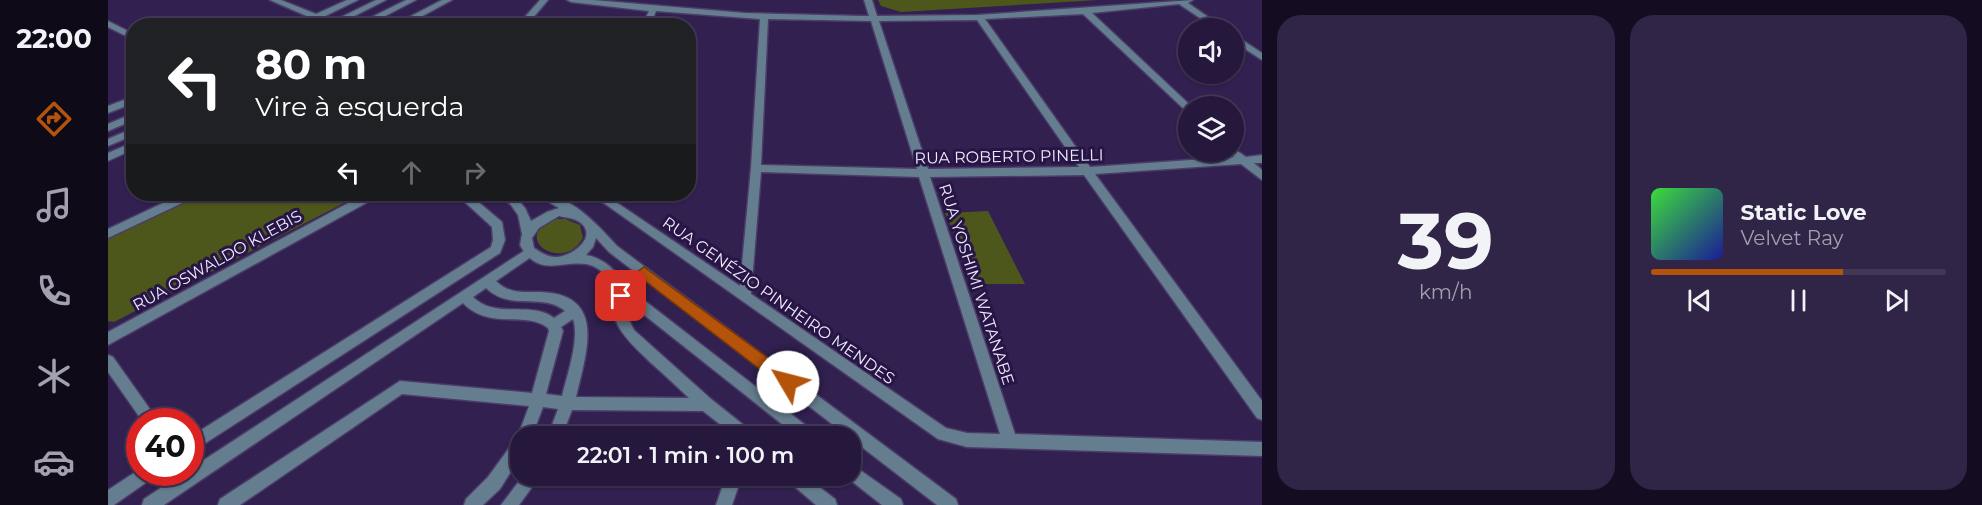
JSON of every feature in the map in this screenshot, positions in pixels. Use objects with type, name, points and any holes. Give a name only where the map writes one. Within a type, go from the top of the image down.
[{"type":"street","points":[[274,0],[315,17],[354,0]]},
{"type":"street","points":[[344,18],[382,0]]},
{"type":"street","points":[[375,18],[412,0]]},
{"type":"street","points":[[412,18],[448,0]]},
{"type":"street","points":[[528,18],[544,0]]},
{"type":"street","points":[[571,0],[652,10],[764,18],[873,19],[980,18],[1085,11],[1183,0],[1207,18]]},
{"type":"street","name":"RUA YOSHIMI WATANABE","points":[[868,0],[1010,441]]},
{"type":"street","points":[[649,18],[652,10]]},
{"type":"street","points":[[1085,11],[1178,99]]},
{"type":"street","points":[[745,296],[756,168],[764,18]]},
{"type":"street","points":[[980,18],[1087,171],[1262,413]]},
{"type":"street","points":[[108,24],[126,34]]},
{"type":"street","points":[[1244,45],[1262,57]]},
{"type":"street","points":[[108,110],[126,102]]},
{"type":"street","points":[[108,128],[126,120]]},
{"type":"street","points":[[108,143],[126,135]]},
{"type":"street","points":[[108,157],[126,149]]},
{"type":"street","name":"RUA ROBERTO PINELLI","points":[[1244,161],[1262,159]]},
{"type":"street","points":[[1244,161],[1262,176]]},
{"type":"street","name":"RUA ROBERTO PINELLI","points":[[756,168],[923,173],[1087,171],[1228,162]]},
{"type":"street","points":[[108,234],[177,201]]},
{"type":"street","name":"RUA OSWALDO KLEBIS","points":[[108,339],[360,201]]},
{"type":"street","points":[[204,437],[496,250],[499,240],[498,225],[470,201]]},
{"type":"street","points":[[514,201],[524,214],[527,246],[530,252],[545,261],[581,260],[609,269],[622,291],[795,426]]},
{"type":"street","points":[[555,201],[583,218],[613,249],[950,505]]},
{"type":"street","name":"RUA GENÉZIO PINHEIRO MENDES","points":[[607,201],[943,434],[967,441],[1010,441]]},
{"type":"street","points":[[527,233],[532,225],[549,214],[559,212],[583,218],[593,236],[590,244],[584,251],[565,261]]},
{"type":"street","points":[[150,505],[530,252]]},
{"type":"street","points":[[644,273],[622,291],[619,311],[629,334],[732,426]]},
{"type":"street","points":[[487,280],[503,295],[553,298],[565,303],[575,311],[581,322],[582,334],[568,403],[559,426]]},
{"type":"street","points":[[464,296],[471,305],[483,312],[537,316],[545,318],[554,325],[556,331],[536,400],[535,414],[530,426]]},
{"type":"street","points":[[554,325],[575,311]]},
{"type":"street","points":[[108,361],[142,408]]},
{"type":"street","points":[[226,505],[400,387],[568,403],[706,404]]},
{"type":"street","points":[[1010,441],[1262,449]]},
{"type":"street","points":[[472,505],[494,483],[510,460]]},
{"type":"street","points":[[861,479],[895,505]]},
{"type":"street","points":[[108,499],[128,486]]},
{"type":"street","points":[[509,505],[524,486]]},
{"type":"street","points":[[724,505],[731,486]]},
{"type":"street","points":[[805,486],[829,505]]},
{"type":"green space","points":[[878,0],[1099,0],[901,12],[881,6]]},
{"type":"green space","points":[[188,201],[348,201],[114,322],[108,321],[108,239]]},
{"type":"green space","points":[[988,211],[1025,284],[976,284],[945,213]]},
{"type":"green space","points":[[556,219],[565,219],[580,225],[583,238],[574,249],[563,253],[553,253],[544,249],[538,242],[537,234],[543,226]]},
{"type":"route","points":[[621,296],[622,291],[644,273],[788,382]]}]
